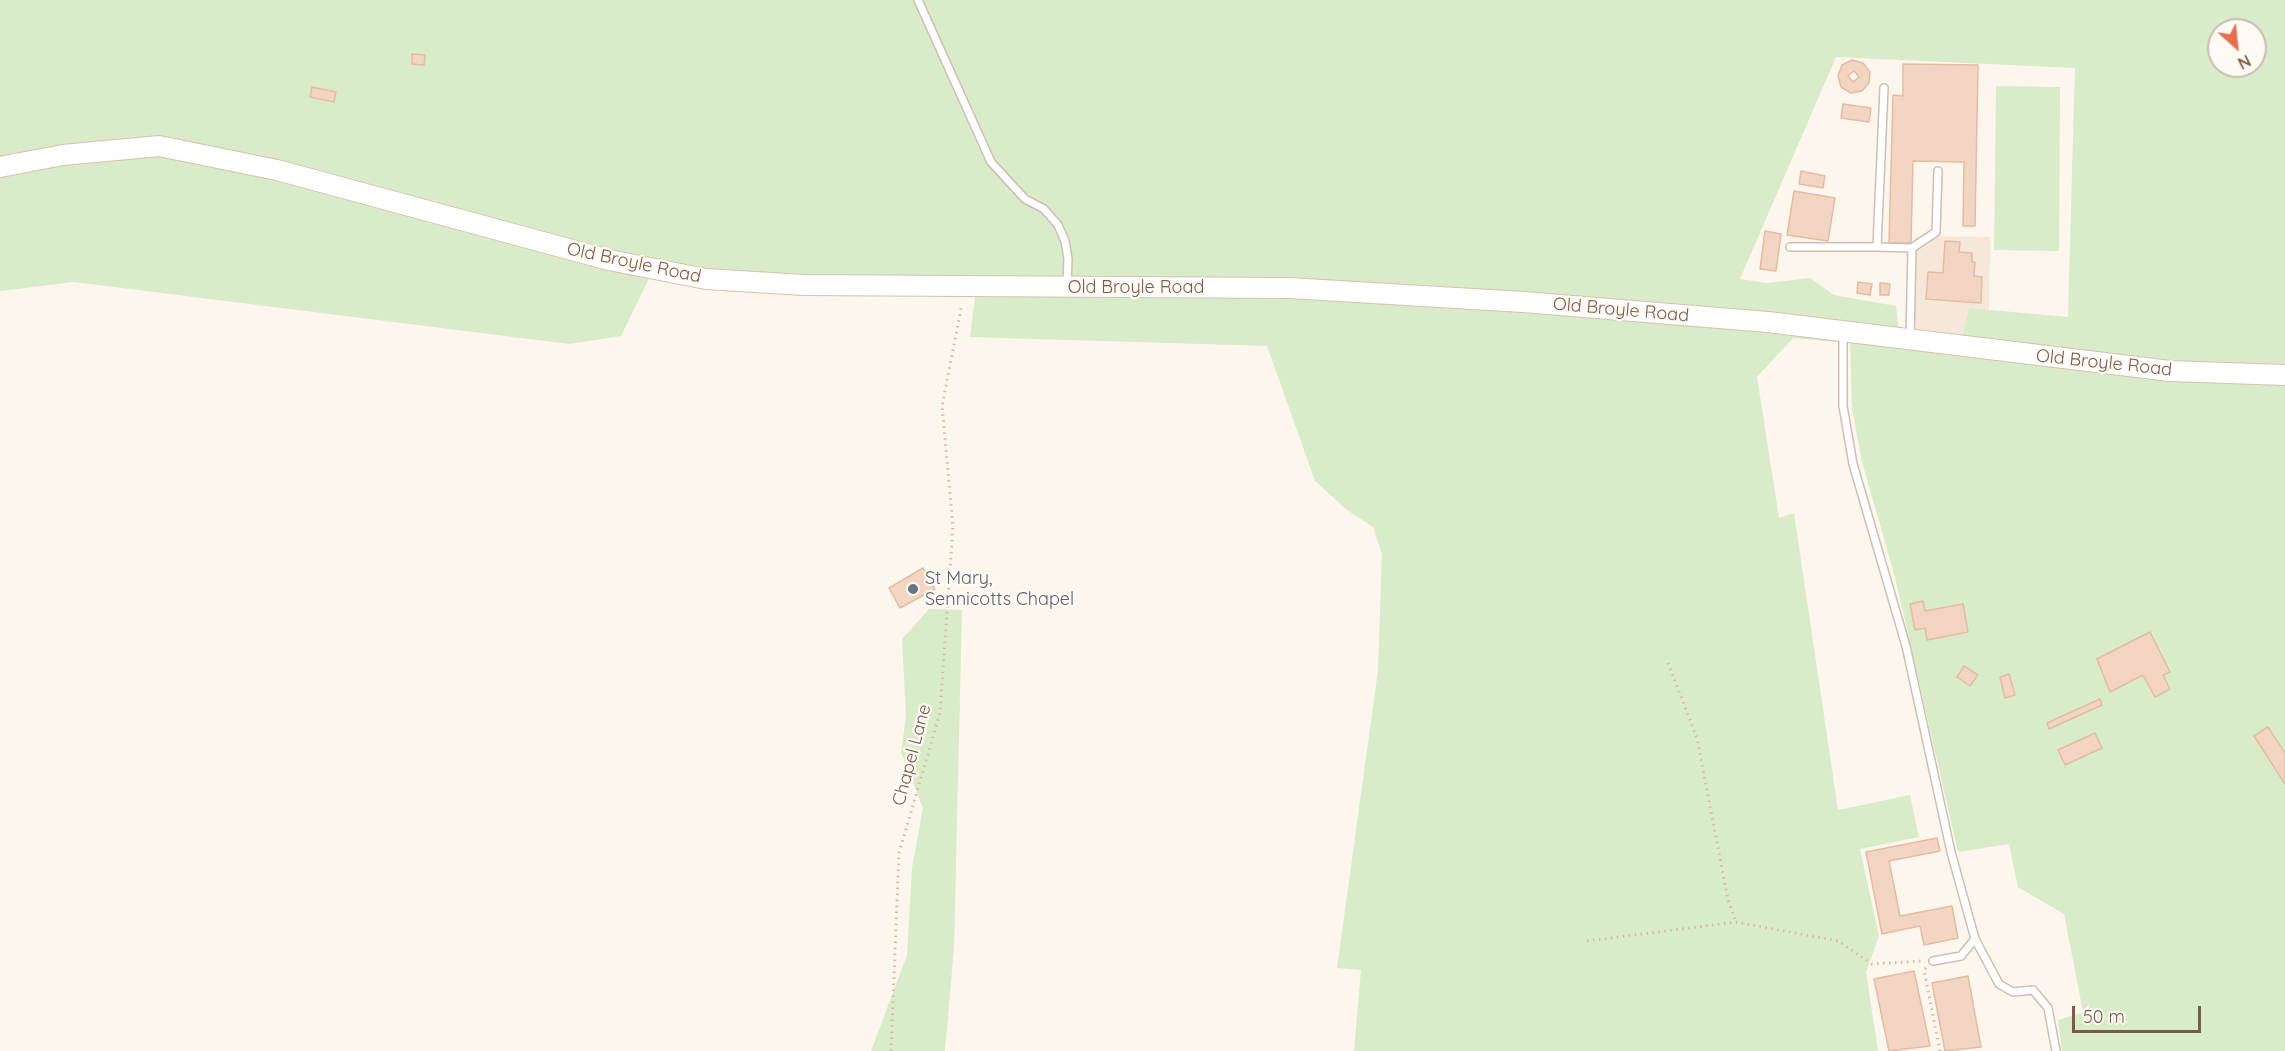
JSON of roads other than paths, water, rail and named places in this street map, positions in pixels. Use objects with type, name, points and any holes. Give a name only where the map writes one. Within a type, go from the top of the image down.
[{"type":"main road","name":"Old Broyle Road","points":[[0,167],[63,155],[159,146],[277,170],[656,271],[757,284],[1289,288],[1570,306],[1768,322],[2170,371],[2285,375]]},
{"type":"lane","points":[[918,0],[991,162],[1018,192],[1044,209],[1058,225],[1065,241],[1068,259],[1066,288]]},
{"type":"lane","points":[[1877,247],[1884,88]]},
{"type":"lane","points":[[1790,247],[1912,248],[1936,232],[1938,171]]},
{"type":"lane","points":[[1910,340],[1912,248]]},
{"type":"lane","points":[[1843,331],[1843,406],[1853,464],[1906,646],[1951,852],[1975,939],[1999,984],[2013,992],[2033,990],[2048,1008],[2056,1051]]},
{"type":"lane","points":[[1933,961],[1961,956],[1975,939]]},
{"type":"place","name":"St Mary, Sennicotts Chapel","points":[[913,589]]}]
